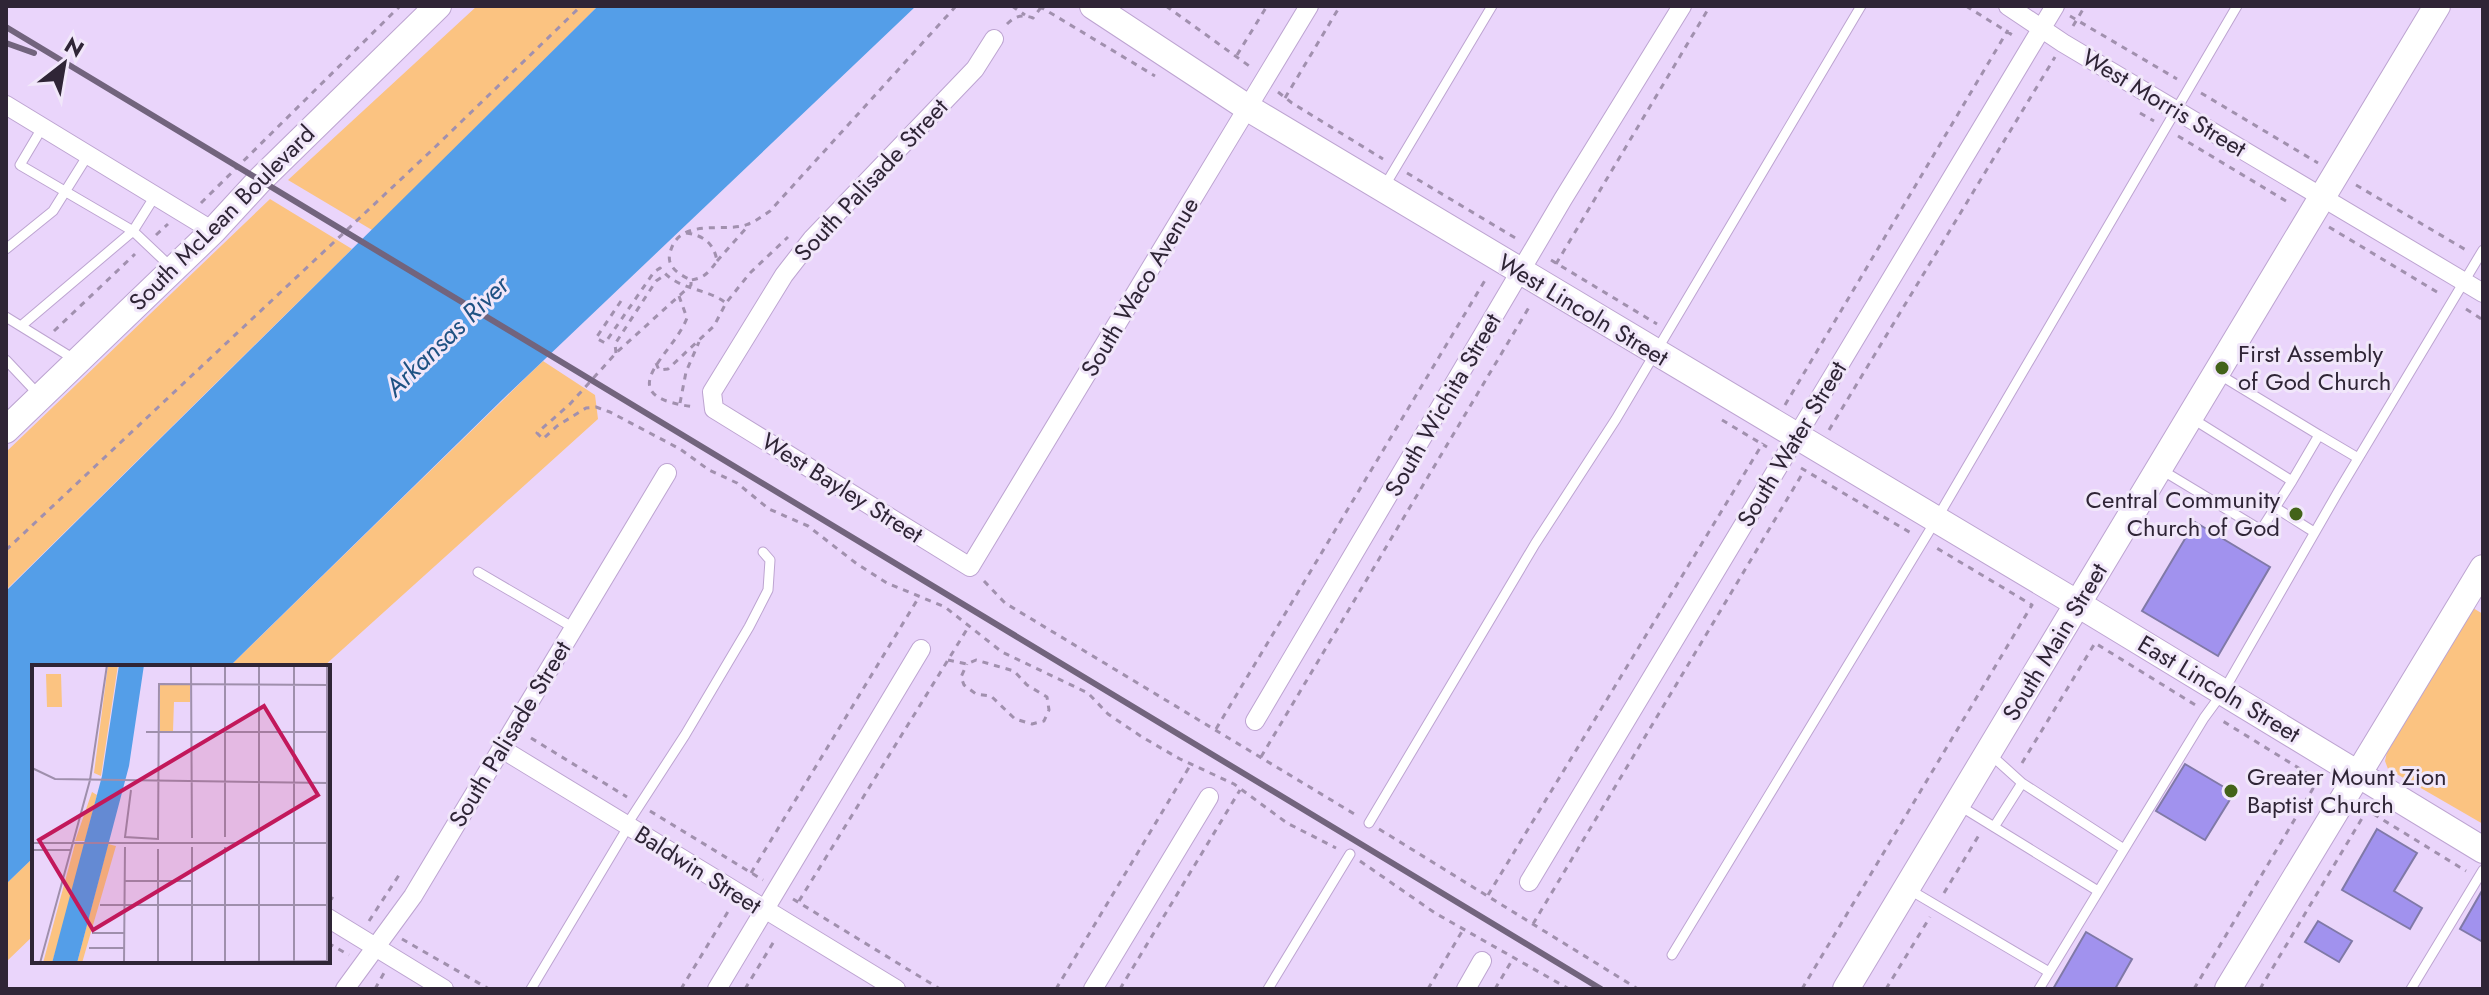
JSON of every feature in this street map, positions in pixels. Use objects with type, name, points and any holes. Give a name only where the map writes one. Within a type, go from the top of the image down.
[{"type":"street","name":"South McLean Boulevard","points":[[6,430],[213,231],[260,180],[438,6]]},
{"type":"street","name":"West Lincoln Street","points":[[1093,6],[1248,108],[1497,259],[1526,288],[1661,341],[1785,436],[1930,530],[2078,604]]},
{"type":"street","name":"South Waco Avenue","points":[[970,567],[1309,6]]},
{"type":"street","name":"South Wichita Street","points":[[1255,721],[1526,288],[1534,250],[1682,6]]},
{"type":"street","name":"South Water Street","points":[[1529,882],[1785,436],[2054,6]]},
{"type":"street","name":"South Main Street","points":[[1846,989],[2437,6]]},
{"type":"street","name":"West Morris Street","points":[[2013,9],[2175,109],[2317,207],[2483,293]]},
{"type":"street","name":"South Palisade Street","points":[[714,409],[712,392],[784,275],[812,239],[975,69],[994,39]]},
{"type":"street","points":[[7,110],[213,231]]},
{"type":"street","name":"West Bayley Street","points":[[714,409],[970,567]]},
{"type":"street","name":"South Palisade Street","points":[[345,989],[367,942],[388,930],[413,896],[667,473]]},
{"type":"street","points":[[2228,989],[2483,568]]},
{"type":"street","name":"East Lincoln Street","points":[[2078,604],[2216,702],[2359,774],[2483,850]]},
{"type":"street","points":[[717,989],[921,649]]},
{"type":"street","name":"Baldwin Street","points":[[502,749],[896,989]]},
{"type":"street","points":[[1093,989],[1209,797]]},
{"type":"street","points":[[330,919],[444,989]]},
{"type":"street","points":[[1466,989],[1482,961]]},
{"type":"lane","points":[[1383,190],[1492,6]]},
{"type":"lane","points":[[1369,823],[1535,544],[1616,419],[1861,6]]},
{"type":"lane","points":[[1672,955],[1930,530],[2237,6]]},
{"type":"lane","points":[[42,128],[20,165],[133,231],[173,269]]},
{"type":"lane","points":[[6,249],[53,211],[88,155]]},
{"type":"lane","points":[[21,326],[133,231],[155,196]]},
{"type":"lane","points":[[2039,989],[2216,702],[2481,254]]},
{"type":"lane","points":[[6,317],[77,361]]},
{"type":"lane","points":[[6,360],[40,397]]},
{"type":"lane","points":[[2217,373],[2358,458]]},
{"type":"lane","points":[[2190,418],[2292,481]]},
{"type":"lane","points":[[2159,469],[2261,530],[2319,435]]},
{"type":"lane","points":[[2276,508],[2314,532]]},
{"type":"lane","points":[[531,989],[627,826],[685,735],[768,590],[770,560],[763,552]]},
{"type":"lane","points":[[478,572],[574,628]]},
{"type":"lane","points":[[1988,753],[2018,780],[2124,849]]},
{"type":"lane","points":[[1990,825],[2018,780]]},
{"type":"lane","points":[[1957,805],[2098,891]]},
{"type":"lane","points":[[1268,989],[1350,854]]},
{"type":"lane","points":[[2411,989],[2480,874]]},
{"type":"lane","points":[[1907,888],[2049,972]]},
{"type":"path","points":[[44,340],[146,244],[184,213],[203,202],[400,6]]},
{"type":"path","points":[[6,550],[581,6]]},
{"type":"path","points":[[751,223],[700,279],[691,280],[671,265],[669,254],[677,239],[685,233],[698,229],[740,227],[770,211],[956,6]]},
{"type":"path","points":[[1012,6],[1033,18],[1041,7]]},
{"type":"path","points":[[1166,6],[1237,55],[1285,98],[1556,263],[1661,341]]},
{"type":"path","points":[[1237,55],[1267,6]]},
{"type":"path","points":[[1285,98],[1340,6]]},
{"type":"path","points":[[1261,757],[1526,288],[1556,263],[1710,6]]},
{"type":"path","points":[[1966,6],[2031,46]]},
{"type":"path","points":[[2054,6],[2337,174],[2481,254]]},
{"type":"path","points":[[1488,895],[1785,436],[2007,31],[2013,9]]},
{"type":"path","points":[[994,39],[1013,17],[1025,15]]},
{"type":"path","points":[[2140,112],[2317,207],[2483,320]]},
{"type":"path","points":[[685,233],[698,234],[708,241],[715,249],[717,261]]},
{"type":"path","points":[[656,363],[659,370],[668,369],[714,326],[726,303],[750,273],[793,233]]},
{"type":"path","points":[[1216,729],[1497,259]]},
{"type":"path","points":[[621,301],[596,338],[605,343],[654,272],[660,268],[665,275],[688,288],[706,292],[726,303]]},
{"type":"path","points":[[616,353],[615,344],[656,281],[665,275]]},
{"type":"path","points":[[691,280],[688,288],[616,353],[570,404],[537,433],[543,439],[586,408],[596,407],[680,449],[709,470],[737,483],[769,509],[808,526],[887,583],[945,607],[1002,652],[1088,693],[1108,714],[1191,764],[1241,789],[1287,823],[1350,854],[1395,886],[1569,989]]},
{"type":"path","points":[[679,296],[687,318],[652,369],[649,383],[661,399],[714,409]]},
{"type":"path","points":[[680,405],[686,372],[700,338]]},
{"type":"path","points":[[1722,420],[1785,436],[1930,530],[2032,605],[1802,989]]},
{"type":"path","points":[[1785,436],[1830,428]]},
{"type":"path","points":[[970,567],[1005,603],[1638,989]]},
{"type":"path","points":[[751,873],[919,597]]},
{"type":"path","points":[[745,989],[969,626]]},
{"type":"path","points":[[2018,780],[2095,643],[2216,702],[2318,780],[2194,989]]},
{"type":"path","points":[[948,660],[967,664],[976,660],[1014,671],[1027,685],[1047,697],[1049,710],[1044,721],[1032,724],[1015,719],[991,696],[976,694],[964,685],[961,677],[967,664]]},
{"type":"path","points":[[1014,671],[1017,660]]},
{"type":"path","points":[[527,736],[940,989]]},
{"type":"path","points":[[1056,989],[1191,764]]},
{"type":"path","points":[[1120,989],[1241,789]]},
{"type":"path","points":[[2260,989],[2367,810],[2480,874]]},
{"type":"path","points":[[1886,989],[1990,825]]},
{"type":"path","points":[[348,955],[367,942],[370,920],[401,872]]},
{"type":"path","points":[[681,989],[738,895]]},
{"type":"path","points":[[330,897],[339,902]]},
{"type":"path","points":[[360,914],[489,989]]},
{"type":"path","points":[[1428,989],[1464,928]]},
{"type":"path","points":[[1495,989],[1514,957]]},
{"type":"shaded area","points":[[477,6],[598,6],[372,230],[288,180]]},
{"type":"shaded area","points":[[270,199],[352,249],[6,590],[6,452]]},
{"type":"shaded area","points":[[543,361],[595,395],[598,419],[325,665],[231,665]]},
{"type":"shaded area","points":[[2473,608],[2483,614],[2483,824],[2388,769],[2385,761],[2387,752]]},
{"type":"shaded area","points":[[32,859],[32,937],[6,962],[6,884]]},
{"type":"water","name":"Arkansas River","points":[[598,6],[916,6],[503,399],[231,665],[32,665],[32,859],[6,884],[6,591]]},
{"type":"building","points":[[2195,522],[2270,567],[2218,656],[2142,611]]},
{"type":"building","points":[[2185,764],[2234,793],[2205,840],[2156,811]]},
{"type":"building","points":[[2377,829],[2417,853],[2394,891],[2422,908],[2410,929],[2342,890]]},
{"type":"building","points":[[2483,889],[2483,942],[2460,929]]},
{"type":"building","points":[[2318,921],[2352,941],[2339,962],[2305,942]]},
{"type":"building","points":[[2086,932],[2132,959],[2115,989],[2053,989]]},
{"type":"railway","points":[[6,27],[1601,989]]},
{"type":"railway","points":[[6,43],[34,53]]},
{"type":"place","name":"First Assembly of God Church","points":[[2222,368]]},
{"type":"place","name":"Central Community Church of God","points":[[2296,514]]},
{"type":"place","name":"Greater Mount Zion Baptist Church","points":[[2231,791]]}]
